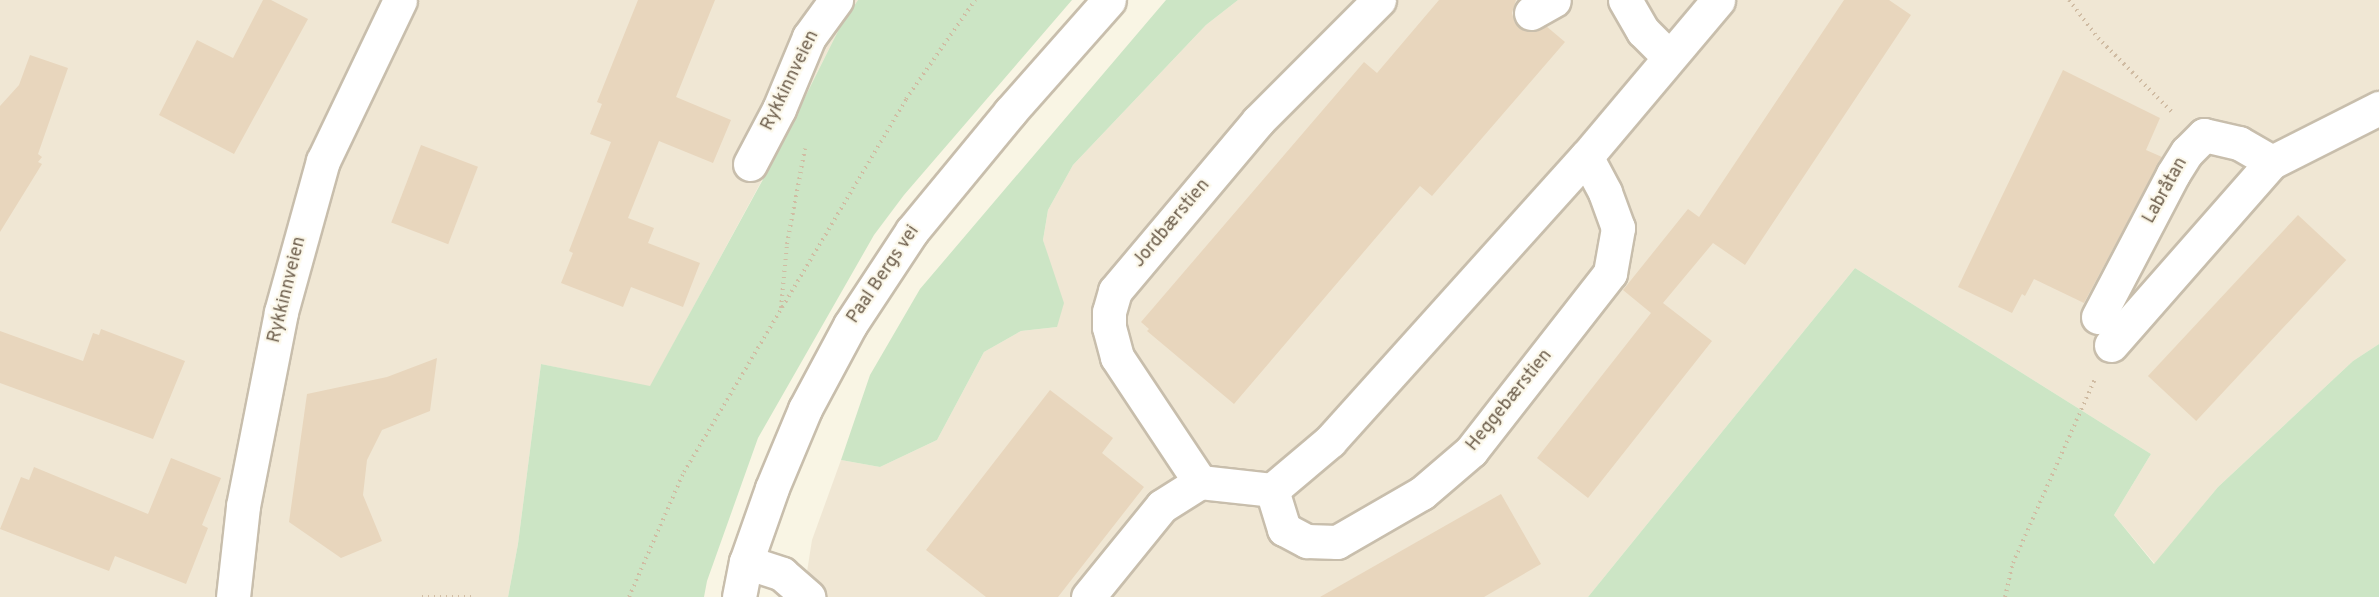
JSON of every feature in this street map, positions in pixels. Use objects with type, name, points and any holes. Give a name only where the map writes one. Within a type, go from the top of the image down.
[{"type":"street","name":"Rykkinnveien","points":[[233,597],[243,506],[281,312],[323,161],[400,0]]},
{"type":"street","name":"Rykkinnveien","points":[[750,164],[778,109],[809,37],[836,0]]},
{"type":"street","name":"Paal Bergs vei","points":[[739,597],[746,562],[772,488],[805,409],[850,325],[912,231],[1010,112],[1108,0]]},
{"type":"street","name":"Jordbærstien","points":[[1200,482],[1117,357],[1109,327],[1109,312],[1115,291],[1258,121],[1379,0]]},
{"type":"street","points":[[1625,0],[1643,31],[1668,56]]},
{"type":"street","points":[[1088,597],[1155,512],[1200,482],[1272,490],[1330,441],[1586,157],[1668,56],[1718,0]]},
{"type":"street","points":[[2105,331],[2272,162],[2379,108]]},
{"type":"street","points":[[2204,135],[2240,143],[2272,162]]},
{"type":"street","name":"Labråtan","points":[[2105,331],[2173,174],[2187,152],[2204,135]]},
{"type":"street","name":"Heggebærstien","points":[[1272,490],[1284,529],[1307,541],[1337,542],[1422,493],[1471,451],[1610,273],[1618,228],[1605,192],[1586,157]]},
{"type":"street","points":[[746,562],[782,573],[808,597]]},
{"type":"path","points":[[629,597],[684,472],[906,99],[975,0]]},
{"type":"path","points":[[2069,0],[2098,38],[2164,106],[2204,135]]},
{"type":"path","points":[[781,311],[787,244],[807,142]]},
{"type":"path","points":[[2005,597],[2017,553],[2060,452],[2105,331]]},
{"type":"path","points":[[422,597],[473,597]]},
{"type":"shaded area","points":[[0,0],[858,0],[841,25],[773,160],[650,387],[541,364],[518,544],[508,597],[0,597]]},
{"type":"shaded area","points":[[1238,0],[2379,0],[2379,344],[2353,361],[2218,487],[2155,564],[2114,515],[2151,454],[1855,268],[1588,597],[803,597],[812,540],[841,460],[880,467],[937,440],[984,352],[1021,331],[1057,327],[1051,267],[1043,240],[1048,210],[1073,165],[1206,25]]},
{"type":"green space","points":[[858,0],[1072,0],[904,195],[874,235],[758,438],[707,581],[704,597],[508,597],[518,544],[541,364],[650,386],[773,161],[841,25]]},
{"type":"green space","points":[[1166,0],[1238,0],[1206,25],[1073,165],[1048,210],[1043,240],[1064,303],[1057,327],[1021,331],[984,352],[937,440],[880,467],[841,460],[870,375],[920,289]]},
{"type":"green space","points":[[1855,268],[2151,454],[2114,515],[2154,564],[2218,487],[2353,361],[2379,344],[2379,597],[1588,597]]},
{"type":"building","points":[[263,0],[271,0],[308,19],[234,154],[159,115],[197,40],[233,58]]},
{"type":"building","points":[[638,0],[715,0],[676,97],[731,120],[713,163],[659,141],[628,218],[654,228],[648,243],[700,263],[683,307],[631,287],[623,307],[561,283],[573,253],[569,251],[611,142],[590,134],[602,104],[597,102]]},
{"type":"building","points":[[1439,0],[1516,0],[1512,13],[1515,23],[1521,29],[1531,32],[1546,26],[1565,42],[1432,196],[1420,186],[1234,404],[1147,331],[1149,329],[1141,322],[1364,62],[1377,73]]},
{"type":"building","points":[[1844,0],[1889,0],[1911,15],[1745,265],[1713,243],[1663,303],[1712,341],[1588,498],[1537,458],[1651,313],[1623,290],[1688,209],[1699,217]]},
{"type":"building","points":[[30,55],[68,68],[38,154],[42,157],[38,162],[42,164],[0,232],[0,106],[19,85]]},
{"type":"building","points":[[2063,70],[2160,118],[2146,150],[2162,157],[2084,303],[2034,279],[2025,296],[2022,294],[2012,313],[1958,287]]},
{"type":"building","points":[[421,145],[478,167],[448,244],[391,222]]},
{"type":"building","points":[[2298,215],[2346,260],[2196,421],[2148,376]]},
{"type":"building","points":[[101,329],[185,361],[153,439],[0,383],[0,331],[83,361],[93,333],[99,335]]},
{"type":"building","points":[[437,358],[430,411],[382,430],[367,460],[363,495],[382,541],[341,558],[289,522],[307,394],[387,377]]},
{"type":"building","points":[[1050,390],[1113,438],[1102,453],[1144,487],[1058,597],[986,597],[926,550]]},
{"type":"building","points":[[171,458],[221,478],[202,525],[208,528],[186,584],[115,556],[109,571],[0,529],[21,477],[29,480],[34,467],[148,514]]},
{"type":"building","points":[[1501,494],[1541,564],[1484,597],[1320,597]]}]
